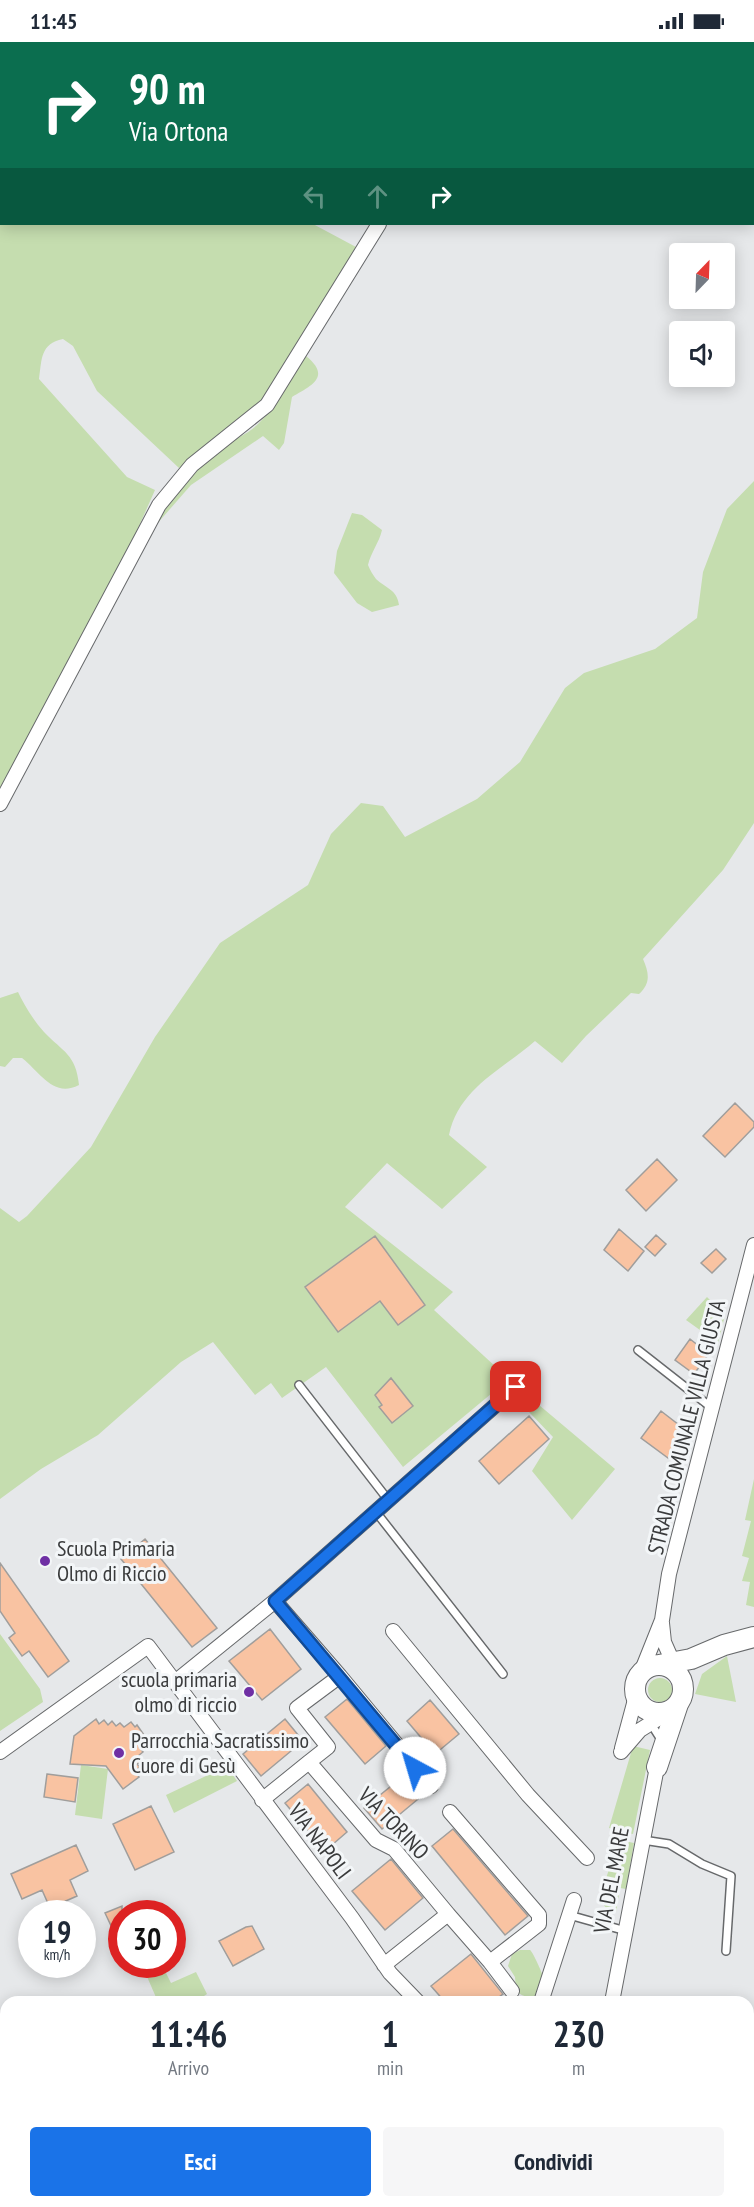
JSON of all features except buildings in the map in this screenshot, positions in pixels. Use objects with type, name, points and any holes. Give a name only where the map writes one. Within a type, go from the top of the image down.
[{"type":"street","points":[[0,804],[159,505],[192,465],[267,405],[378,225]]},
{"type":"street","name":"STRADA COMUNALE VILLA GIUSTA","points":[[662,1620],[669,1574],[754,1245]]},
{"type":"street","points":[[176,1682],[275,1601],[516,1387]]},
{"type":"street","points":[[275,1601],[430,1786]]},
{"type":"street","points":[[661,1670],[664,1642],[662,1620]]},
{"type":"street","points":[[636,1696],[650,1712],[665,1713],[677,1703],[683,1690],[661,1670],[662,1620]]},
{"type":"street","points":[[393,1631],[528,1795],[587,1858]]},
{"type":"street","points":[[677,1703],[640,1730],[621,1752],[636,1696],[636,1681],[724,1645],[754,1637]]},
{"type":"street","name":"VIA NAPOLI","points":[[0,1752],[148,1646],[352,1918],[384,1965],[412,1996]]},
{"type":"street","points":[[657,1767],[660,1736],[695,1666],[709,1653]]},
{"type":"street","points":[[262,1800],[328,1747],[297,1708],[340,1676]]},
{"type":"street","name":"VIA TORINO","points":[[309,1762],[376,1840],[394,1849],[512,1991]]},
{"type":"street","name":"VIA DEL MARE","points":[[613,1996],[657,1767]]},
{"type":"street","points":[[450,1812],[539,1915],[539,1924],[490,1962]]},
{"type":"street","points":[[543,1996],[574,1900]]},
{"type":"street","points":[[384,1965],[448,1914]]},
{"type":"lane","points":[[638,1350],[712,1408]]},
{"type":"lane","points":[[299,1385],[389,1501]]},
{"type":"lane","points":[[376,1512],[503,1674]]},
{"type":"lane","points":[[643,1840],[669,1844],[702,1864],[731,1876],[726,1951]]},
{"type":"lane","points":[[569,1915],[626,1931]]},
{"type":"green space","points":[[0,225],[315,225],[356,247],[266,401],[234,428],[179,468],[97,391],[73,346],[63,339],[55,341],[46,349],[39,379],[127,477],[155,490],[120,569],[2,788],[0,787]]},
{"type":"green space","points":[[306,356],[314,363],[318,375],[312,385],[292,397],[284,443],[279,450],[263,436],[191,485],[149,533],[172,498],[198,467],[219,449],[254,428],[265,417]]},
{"type":"green space","points":[[754,481],[754,823],[723,870],[643,959],[648,978],[646,986],[639,994],[631,993],[586,1036],[562,1063],[535,1041],[472,1092],[454,1119],[449,1135],[487,1167],[442,1209],[387,1163],[345,1207],[453,1292],[434,1310],[509,1379],[403,1467],[326,1367],[282,1398],[271,1383],[255,1395],[213,1342],[181,1362],[98,1435],[41,1469],[0,1499],[0,1208],[19,1222],[91,1147],[155,1037],[220,943],[308,885],[331,834],[361,803],[383,806],[405,837],[477,799],[520,762],[565,688],[584,673],[655,649],[697,618],[703,572],[727,509]]},
{"type":"green space","points":[[352,513],[362,515],[382,530],[368,565],[376,579],[396,595],[399,605],[372,612],[357,603],[334,573],[337,551]]},
{"type":"green space","points":[[18,992],[40,1028],[72,1060],[79,1085],[70,1088],[55,1086],[22,1058],[13,1058],[5,1067],[0,1066],[0,998]]},
{"type":"green space","points":[[707,1297],[725,1315],[718,1343],[686,1320]]},
{"type":"green space","points":[[539,1405],[615,1469],[572,1520],[532,1471],[553,1437],[529,1412]]},
{"type":"green space","points":[[754,1479],[754,1607],[746,1605],[750,1582],[742,1581],[749,1558],[742,1556],[751,1521],[745,1520]]},
{"type":"green space","points":[[0,1634],[40,1689],[43,1702],[0,1731]]},
{"type":"green space","points":[[727,1656],[736,1702],[695,1694],[702,1674]]},
{"type":"green space","points":[[655,1678],[665,1678],[672,1685],[672,1695],[665,1702],[655,1702],[648,1695],[648,1685]]},
{"type":"green space","points":[[633,1746],[650,1750],[633,1834],[609,1828]]},
{"type":"green space","points":[[81,1765],[108,1769],[102,1819],[75,1815]]},
{"type":"green space","points":[[227,1766],[237,1781],[174,1813],[166,1795]]},
{"type":"green space","points":[[619,1840],[634,1843],[626,1889],[620,1888],[616,1912],[607,1909],[599,1899]]},
{"type":"green space","points":[[520,1950],[530,1950],[544,1979],[537,1995],[526,1996],[516,1991],[515,1977],[508,1966],[512,1954]]},
{"type":"green space","points":[[196,1972],[207,1994],[204,1996],[155,1996],[148,1978],[168,1978],[171,1983]]},
{"type":"place","name":"Scuola Primaria Olmo di Riccio","points":[[45,1561]]},
{"type":"place","name":"scuola primaria olmo di riccio","points":[[249,1692]]},
{"type":"place","name":"Parrocchia Sacratissimo Cuore di Gesù","points":[[119,1753]]},
{"type":"route","points":[[415,1768],[275,1601],[516,1387]]}]
